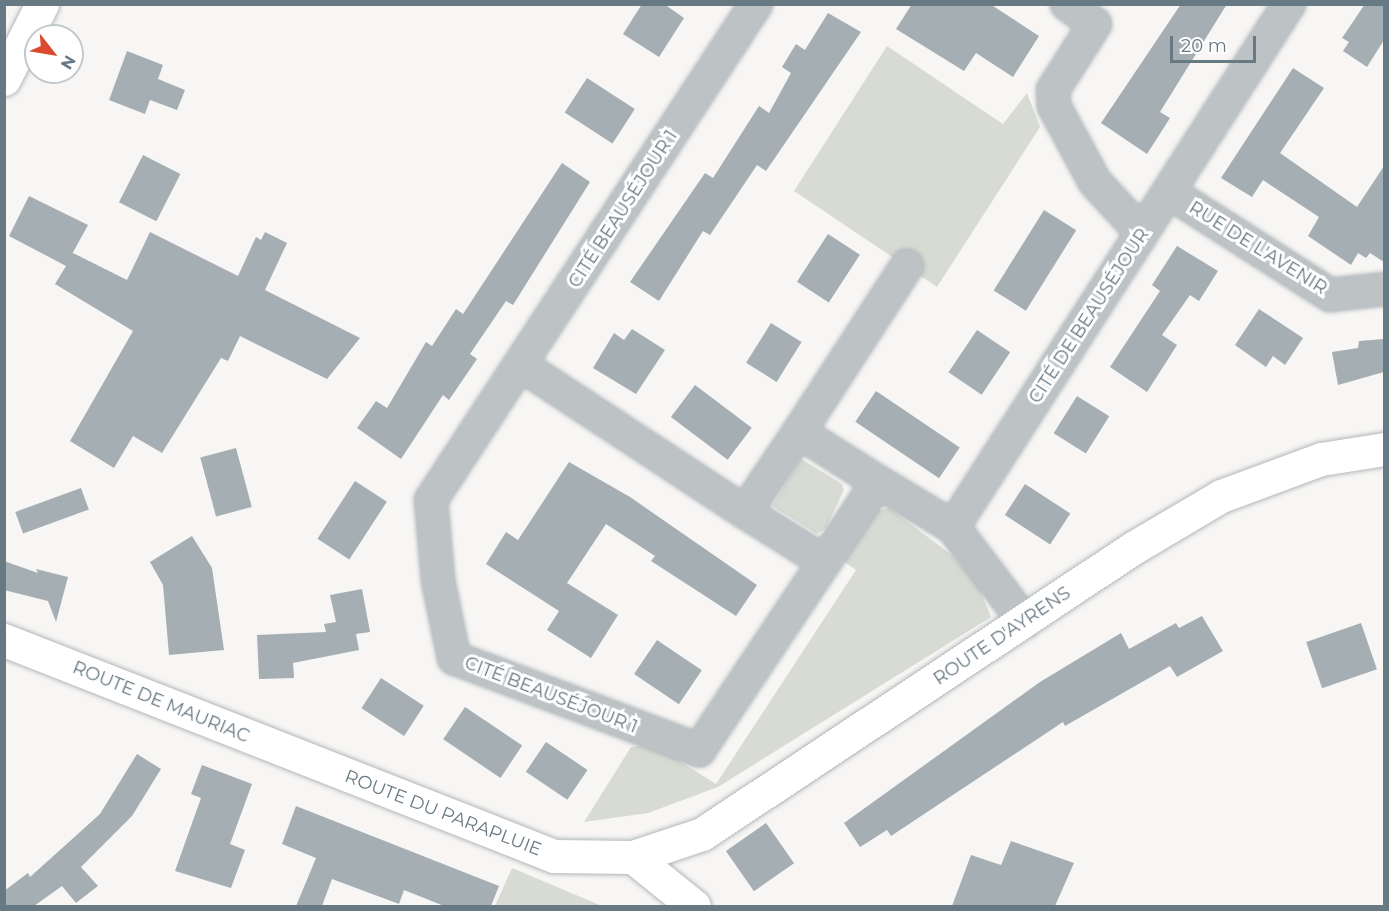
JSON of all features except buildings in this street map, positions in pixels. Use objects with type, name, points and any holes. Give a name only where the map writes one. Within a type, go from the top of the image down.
[{"type":"street","points":[[4,79],[42,4]]},
{"type":"street","name":"CITÉ BEAUSÉJOUR 1","points":[[756,4],[431,500],[438,580],[454,658],[699,750],[878,482]]},
{"type":"street","points":[[1066,4],[1095,24],[1053,90],[1054,106],[1095,182],[1142,233]]},
{"type":"street","name":"CITÉ DE BEAUSÉJOUR","points":[[953,527],[1289,4]]},
{"type":"street","name":"RUE DE L'AVENIR","points":[[1169,192],[1330,296],[1384,289]]},
{"type":"street","points":[[745,512],[907,266]]},
{"type":"street","points":[[521,365],[825,562]]},
{"type":"street","points":[[799,432],[953,527],[1025,622]]},
{"type":"street","name":"ROUTE D'AYRENS","points":[[633,857],[702,834],[1221,496],[1321,459],[1384,449]]},
{"type":"street","name":"ROUTE DE MAURIAC","points":[[4,640],[318,764]]},
{"type":"street","name":"ROUTE DU PARAPLUIE","points":[[318,764],[554,856],[633,857]]},
{"type":"street","points":[[633,857],[689,905]]},
{"type":"shaded area","points":[[887,46],[1003,124],[1027,93],[1040,127],[937,287],[794,191]]},
{"type":"shaded area","points":[[801,459],[842,484],[844,490],[826,528],[817,534],[772,506]]},
{"type":"shaded area","points":[[889,508],[953,556],[978,585],[991,617],[718,787],[648,813],[584,822],[631,747],[647,745],[670,755],[716,784],[856,570],[839,558],[871,512]]},
{"type":"shaded area","points":[[512,868],[602,906],[495,906]]}]
